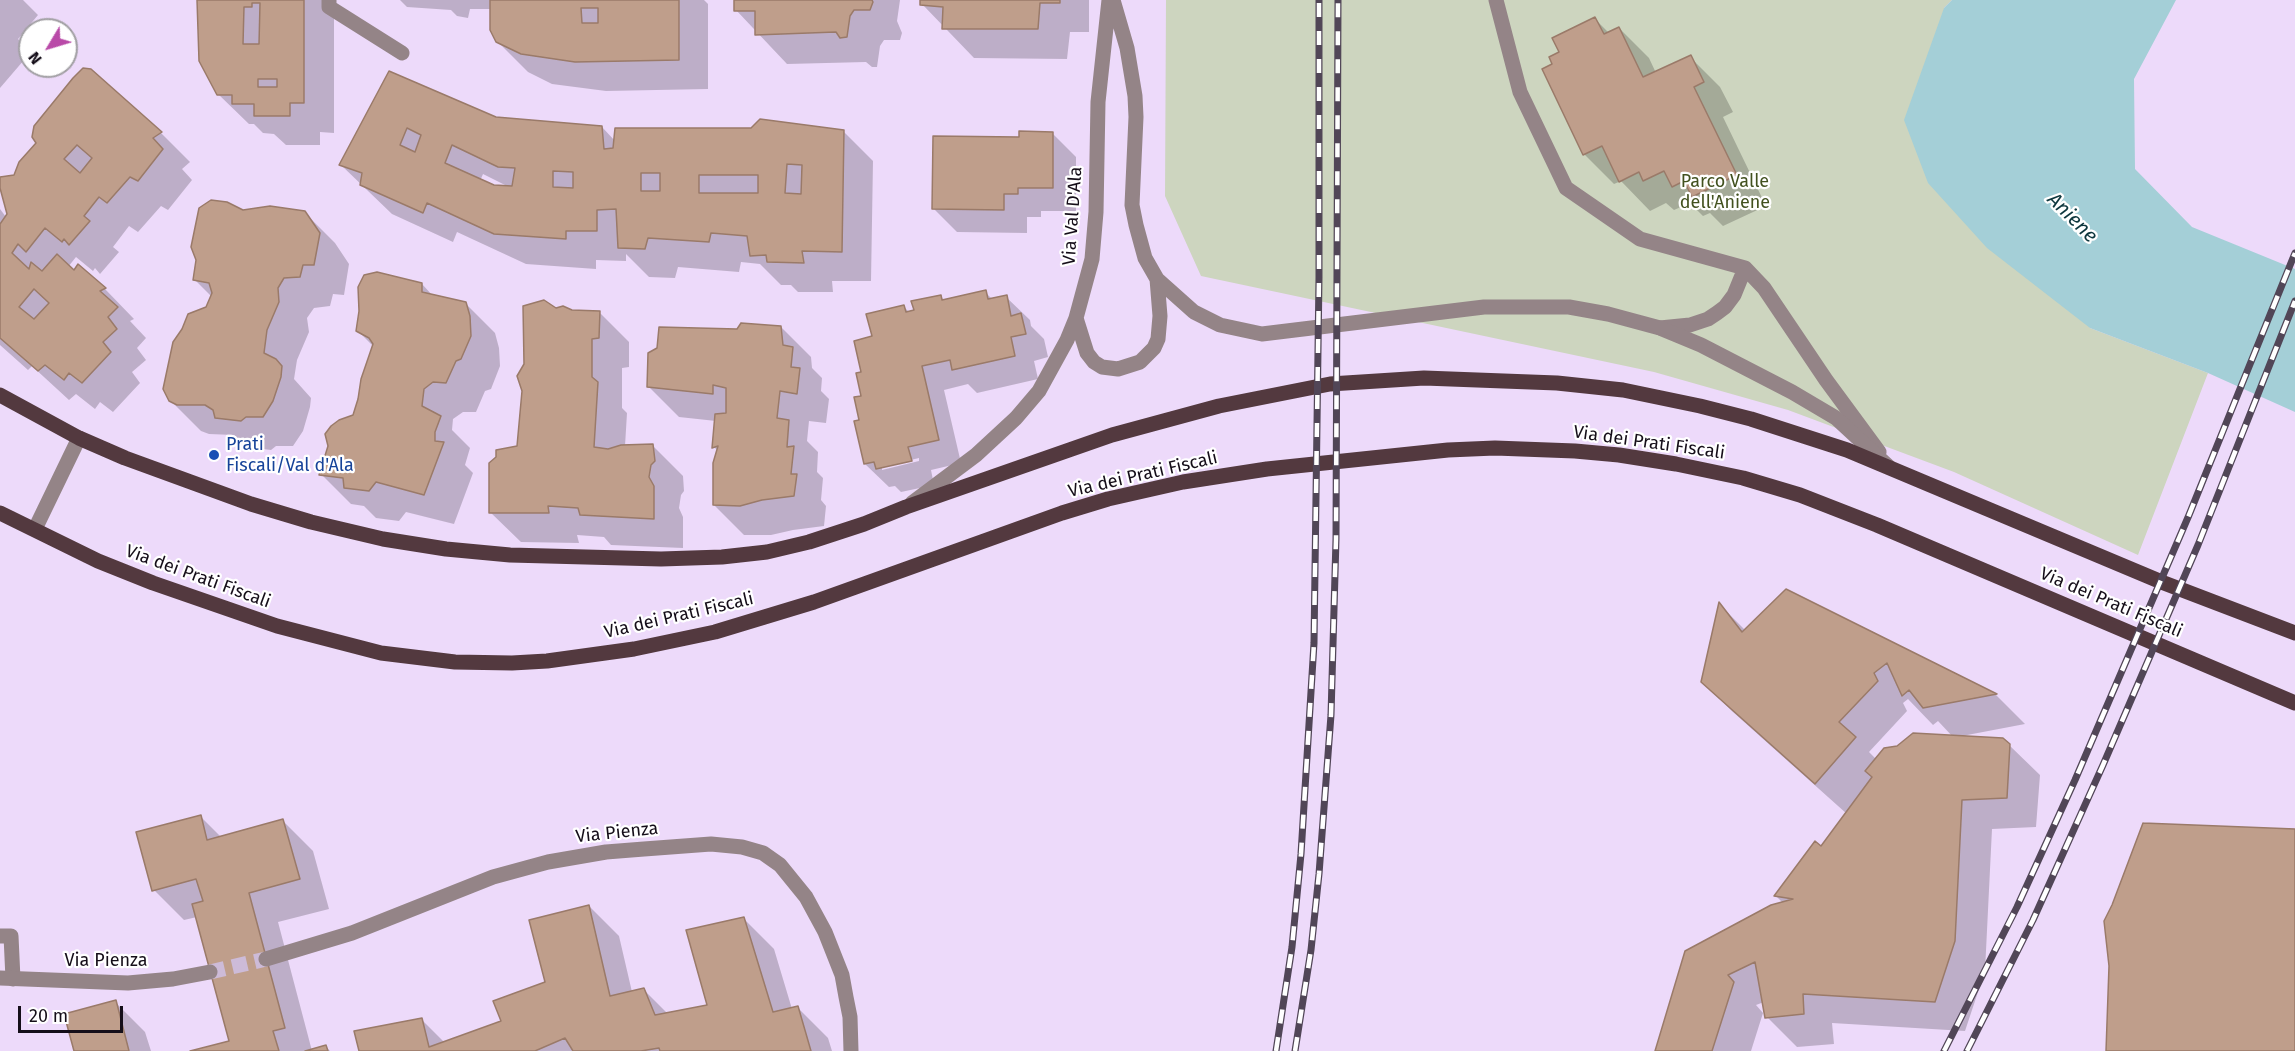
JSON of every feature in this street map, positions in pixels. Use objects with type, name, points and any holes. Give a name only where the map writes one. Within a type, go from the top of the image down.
[{"type":"main road","points":[[0,395],[79,438],[175,476],[311,522],[425,547],[488,554],[650,559],[722,557],[767,552],[809,542],[1059,452],[1185,414],[1330,384],[1401,378],[1557,383],[1644,394],[1751,419],[1847,450],[2164,583],[2295,633]]},
{"type":"main road","name":"Via dei Prati Fiscali","points":[[0,513],[98,561],[153,583],[299,632],[381,653],[425,660],[484,664],[512,663],[634,650],[715,632],[814,602],[1062,513],[1183,482],[1278,468],[1448,450],[1495,448],[1575,451],[1676,464],[1743,478],[1800,495],[1877,525],[2295,703]]},
{"type":"street","points":[[329,0],[329,7],[402,53]]},
{"type":"street","points":[[1076,318],[1088,353],[1094,362],[1102,367],[1118,369],[1140,362],[1154,348],[1158,339],[1160,316],[1156,279],[1146,258],[1134,217],[1135,96],[1127,48],[1111,0]]},
{"type":"street","name":"Via Val D'Ala","points":[[906,507],[976,455],[1016,418],[1049,376],[1076,318],[1092,259],[1095,236],[1098,102],[1111,0]]},
{"type":"street","points":[[1496,0],[1520,92],[1566,188],[1640,238],[1745,268],[1764,288],[1826,380],[1889,467]]},
{"type":"street","points":[[1660,328],[1690,325],[1708,319],[1717,313],[1734,295],[1745,268]]},
{"type":"street","points":[[1156,279],[1182,303],[1208,320],[1233,330],[1254,333],[1279,332],[1473,308],[1569,307],[1608,314],[1660,328],[1710,350],[1817,406],[1856,435],[1889,467]]},
{"type":"street","points":[[34,529],[79,438]]},
{"type":"street","name":"Via Pienza","points":[[266,959],[352,933],[459,890],[529,867],[606,852],[711,844],[742,847],[763,853],[780,865],[806,897],[825,932],[842,975],[850,1017],[851,1051]]},
{"type":"street","points":[[0,936],[11,936],[6,978]]},
{"type":"street","name":"Via Pienza","points":[[6,978],[128,983],[210,972]]},
{"type":"green space","name":"Parco Valle dell'Aniene","points":[[1166,0],[1952,0],[1944,8],[2090,328],[2208,373],[2138,555],[1954,472],[1788,410],[1654,372],[1201,276],[1165,196]]},
{"type":"water","name":"Aniene","points":[[1952,0],[2176,0],[2134,79],[2135,169],[2192,227],[2295,269],[2295,412],[2208,373],[2090,328],[1987,248],[1928,183],[1904,120],[1944,8]]},
{"type":"building","points":[[197,0],[304,0],[304,103],[290,103],[290,116],[254,116],[254,104],[232,104],[232,95],[217,95],[199,61]],"holes":[[[252,3],[260,3],[259,44],[243,44],[244,7],[252,7]],[[258,79],[277,79],[277,87],[258,87]]]},
{"type":"building","points":[[490,0],[679,0],[679,60],[575,62],[521,54],[496,42],[490,30]],"holes":[[[581,8],[598,8],[598,23],[582,23]]]},
{"type":"building","points":[[734,0],[872,0],[873,2],[870,10],[854,10],[850,16],[847,37],[840,38],[836,32],[755,35],[755,11],[734,11]]},
{"type":"building","points":[[920,0],[1060,0],[1060,3],[1040,3],[1038,29],[942,29],[943,7],[920,5]]},
{"type":"building","points":[[1595,17],[1604,34],[1619,27],[1643,77],[1691,55],[1704,82],[1694,87],[1737,175],[1692,197],[1684,181],[1672,187],[1664,171],[1643,181],[1639,172],[1619,182],[1602,146],[1583,155],[1542,69],[1552,64],[1549,57],[1559,52],[1552,38]]},
{"type":"building","points":[[83,68],[91,69],[162,132],[153,138],[163,149],[138,181],[130,177],[107,203],[99,197],[84,216],[90,221],[69,245],[64,239],[62,242],[45,228],[26,252],[18,244],[12,253],[29,269],[31,262],[42,271],[57,254],[74,270],[78,264],[106,288],[100,291],[118,307],[108,317],[117,329],[103,342],[111,352],[82,383],[69,373],[64,380],[45,365],[38,371],[0,338],[0,224],[7,214],[0,188],[0,177],[14,175],[19,162],[36,143],[32,137],[34,126],[73,78],[78,78],[78,73]],"holes":[[[77,145],[92,158],[80,173],[64,159]],[[34,289],[49,303],[34,319],[19,307]]]},
{"type":"building","points":[[389,71],[496,117],[602,126],[604,149],[613,148],[615,128],[751,128],[760,119],[844,130],[842,252],[802,251],[804,263],[767,262],[766,255],[750,256],[747,236],[711,233],[709,242],[648,238],[645,249],[618,248],[616,209],[597,210],[597,231],[566,231],[566,239],[494,234],[427,203],[423,213],[360,185],[362,173],[339,165]],"holes":[[[407,128],[421,135],[415,152],[400,145]],[[452,145],[498,167],[515,168],[512,186],[494,185],[445,163]],[[787,164],[802,165],[801,194],[785,193]],[[553,171],[573,172],[573,188],[553,187]],[[641,173],[660,173],[660,191],[641,191]],[[699,175],[758,175],[758,193],[699,193]]]},
{"type":"building","points":[[1019,131],[1053,132],[1053,188],[1018,188],[1018,194],[1004,194],[1004,210],[932,209],[933,136],[1019,137]]},
{"type":"building","points":[[211,200],[227,202],[243,210],[270,206],[305,211],[320,233],[314,265],[303,265],[300,277],[284,278],[278,288],[279,302],[267,330],[264,353],[276,359],[282,366],[281,377],[273,401],[263,417],[246,417],[241,421],[215,418],[213,410],[205,405],[177,405],[169,401],[163,389],[173,342],[188,314],[206,307],[212,293],[209,283],[193,280],[196,260],[191,247],[199,208]]},
{"type":"building","points":[[377,272],[422,283],[422,292],[466,302],[470,316],[471,336],[461,359],[456,361],[446,383],[433,382],[424,389],[422,406],[441,416],[435,432],[435,441],[444,442],[424,495],[376,482],[369,491],[344,488],[343,478],[319,475],[328,446],[325,434],[339,420],[353,415],[358,399],[361,379],[373,344],[369,338],[356,331],[359,311],[358,287],[364,275]]},
{"type":"building","points":[[986,290],[988,299],[1007,295],[1011,316],[1021,313],[1026,334],[1011,337],[1015,356],[952,370],[950,360],[922,366],[939,440],[908,447],[912,461],[876,469],[874,462],[864,464],[854,421],[859,420],[854,397],[861,396],[856,373],[861,372],[854,341],[872,336],[866,314],[904,305],[906,312],[914,310],[911,301],[941,295],[942,300]]},
{"type":"building","points":[[544,300],[556,308],[563,306],[572,310],[600,311],[599,338],[592,339],[592,377],[598,382],[594,447],[608,449],[621,445],[653,444],[655,461],[651,465],[649,477],[654,486],[654,519],[580,515],[578,508],[548,506],[549,513],[489,513],[489,463],[496,457],[496,450],[517,446],[522,391],[517,376],[524,364],[523,306]]},
{"type":"building","points":[[741,323],[781,326],[783,345],[793,347],[791,367],[800,368],[797,394],[780,391],[777,418],[789,420],[787,447],[794,446],[791,474],[797,474],[794,496],[762,500],[740,506],[713,505],[713,463],[718,446],[712,448],[715,414],[726,413],[726,388],[713,385],[713,394],[647,387],[648,353],[657,348],[659,327],[737,329]]},
{"type":"building","points":[[1786,589],[1997,694],[1923,708],[1909,690],[1902,696],[1887,663],[1874,673],[1878,681],[1839,722],[1856,737],[1815,784],[1701,682],[1719,602],[1742,632]]},
{"type":"building","points":[[1913,733],[2003,738],[2010,744],[2007,798],[1962,800],[1955,941],[1935,1002],[1803,994],[1804,1014],[1765,1018],[1755,962],[1728,975],[1734,982],[1712,1051],[1655,1051],[1685,951],[1771,905],[1793,899],[1774,896],[1815,841],[1821,846],[1872,777],[1865,771],[1884,748],[1897,746]]},
{"type":"building","points":[[201,815],[207,840],[283,819],[300,879],[249,893],[285,1028],[273,1031],[279,1051],[190,1051],[229,1041],[192,904],[203,901],[196,879],[152,891],[136,832]]},
{"type":"building","points":[[2143,823],[2295,829],[2295,1051],[2106,1051],[2109,966],[2104,921]]},
{"type":"building","points":[[589,905],[610,996],[644,988],[655,1015],[707,1005],[686,930],[744,917],[773,1012],[798,1006],[811,1051],[660,1051],[659,1048],[641,1051],[573,1051],[565,1038],[535,1051],[359,1051],[354,1031],[422,1018],[429,1047],[501,1021],[493,1001],[545,982],[529,920]]},
{"type":"building","points":[[116,1000],[129,1051],[74,1051],[64,1014]]},
{"type":"building","points":[[326,1045],[328,1051],[305,1051]]},
{"type":"tunnel","points":[[210,972],[266,959]]},
{"type":"railway","points":[[1276,1051],[1292,947],[1301,854],[1314,643],[1319,277],[1319,0]]},
{"type":"railway","points":[[1295,1051],[1311,950],[1331,715],[1336,539],[1338,0]]},
{"type":"railway","points":[[1944,1051],[2017,907],[2075,780],[2189,515],[2295,253]]},
{"type":"railway","points":[[1967,1051],[2033,920],[2103,765],[2198,545],[2295,301]]},
{"type":"place","name":"Prati Fiscali/Val d'Ala","points":[[214,455]]}]
